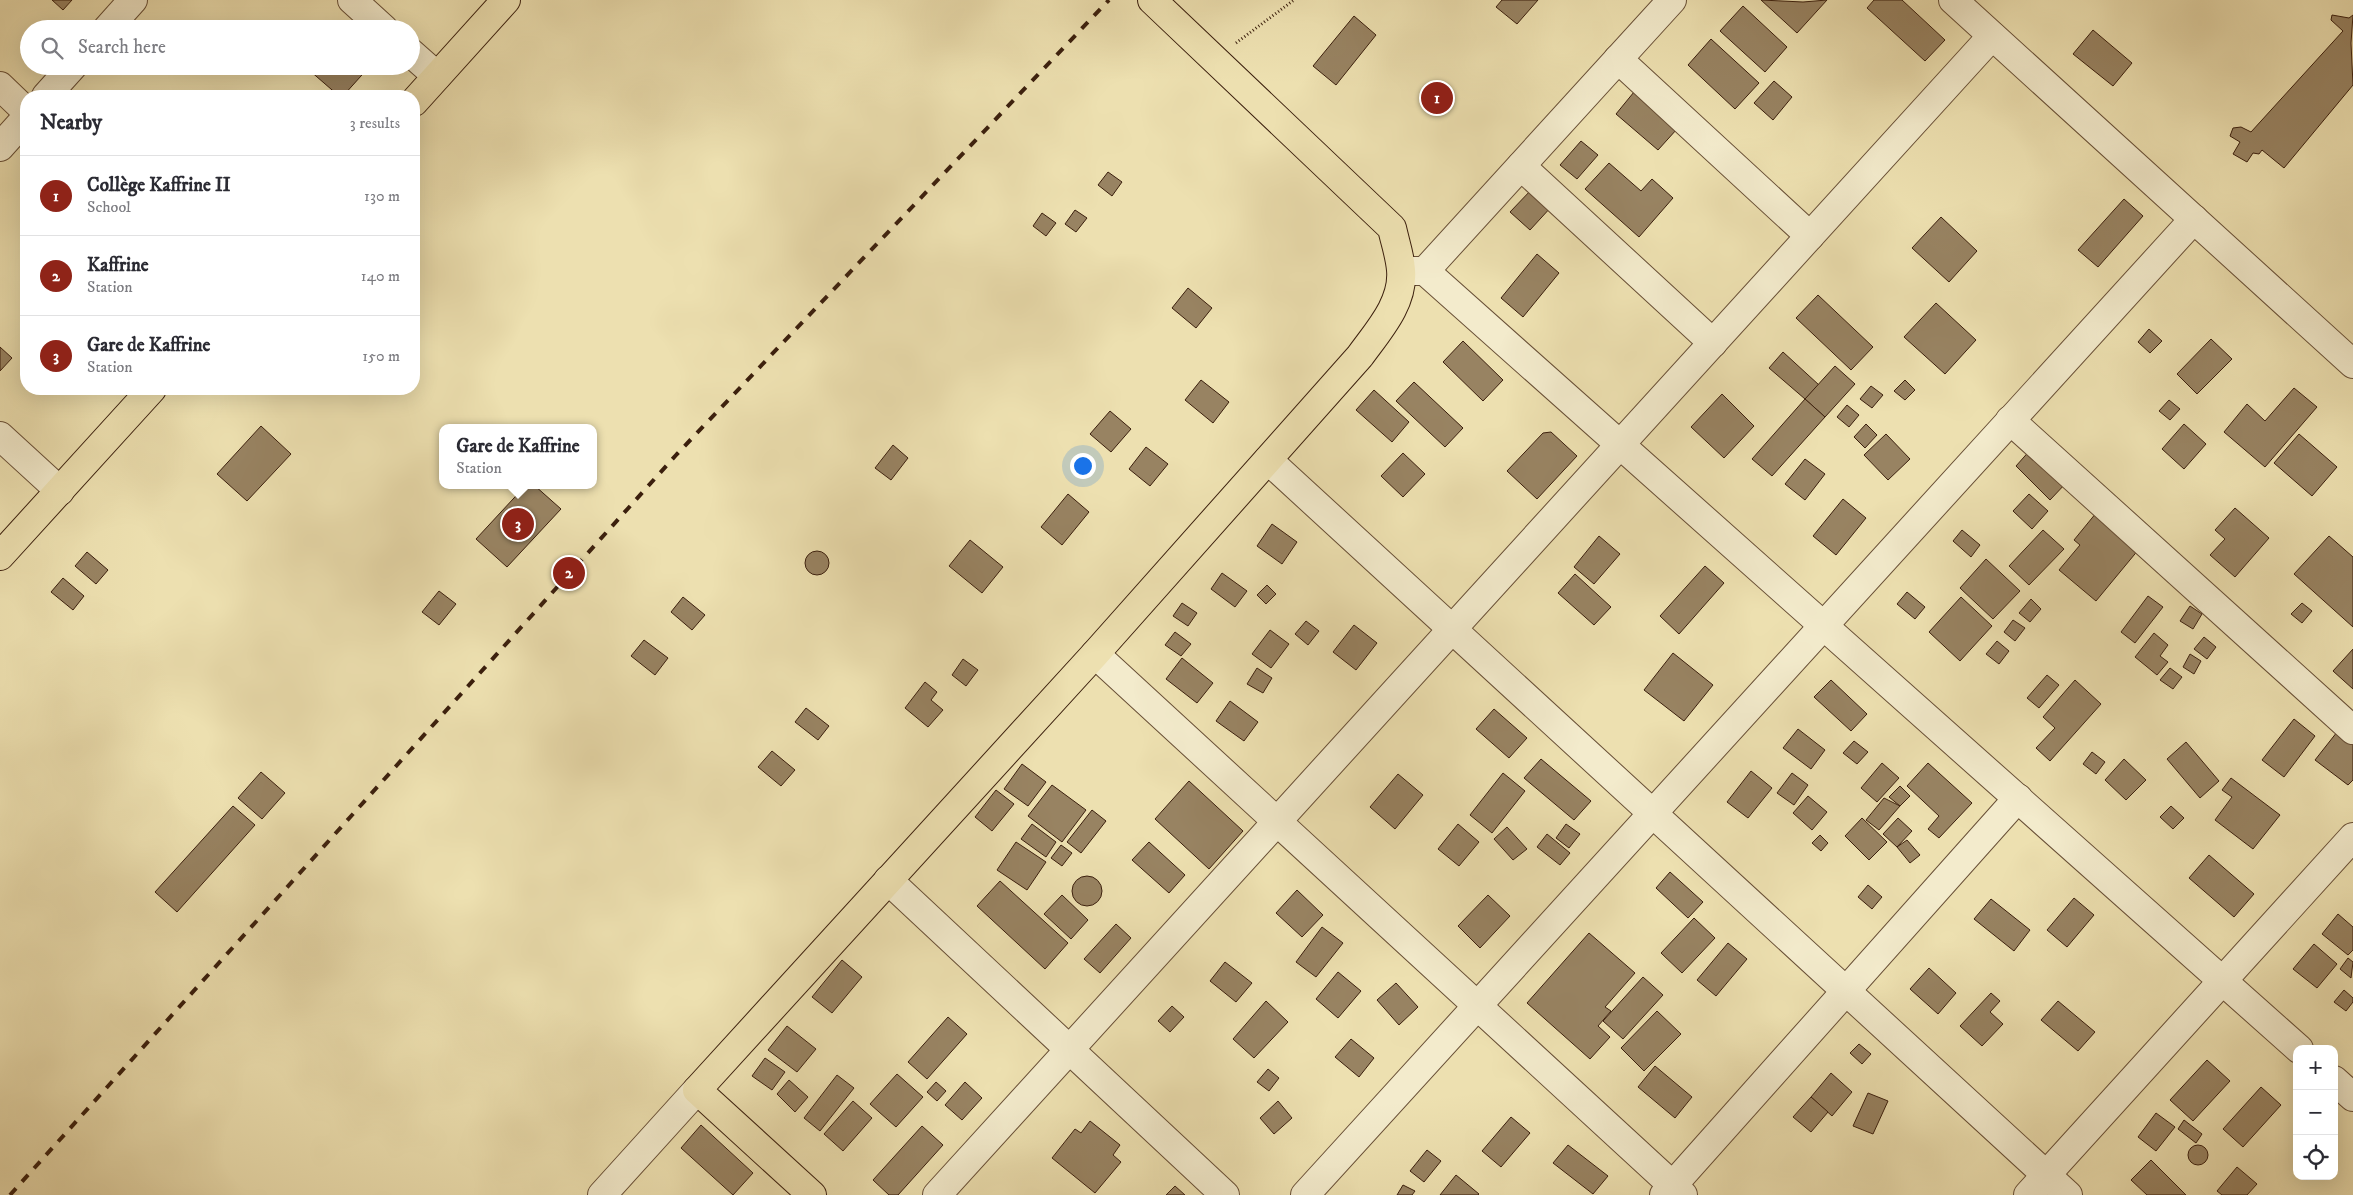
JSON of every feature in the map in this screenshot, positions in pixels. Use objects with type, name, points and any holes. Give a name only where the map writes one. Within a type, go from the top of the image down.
[{"type":"main road","points":[[420,95],[506,0]]},
{"type":"main road","points":[[812,1195],[697,1090],[1095,654],[1360,356],[1374,337],[1413,271],[1392,228],[1152,0]]},
{"type":"main road","points":[[0,556],[147,395]]},
{"type":"street","points":[[115,20],[133,0]]},
{"type":"street","points":[[352,0],[374,20]]},
{"type":"street","points":[[1672,0],[1521,166],[1413,271],[1620,444],[2294,1045]]},
{"type":"street","points":[[1952,0],[2353,364]]},
{"type":"street","points":[[937,1195],[1992,36]]},
{"type":"street","points":[[1618,59],[1810,236]]},
{"type":"street","points":[[420,61],[437,76]]},
{"type":"street","points":[[51,90],[65,75]]},
{"type":"street","points":[[0,86],[20,105]]},
{"type":"street","points":[[0,146],[20,124]]},
{"type":"street","points":[[1521,166],[1713,343]]},
{"type":"street","points":[[1305,1195],[2194,219]]},
{"type":"street","points":[[2010,420],[2353,730]]},
{"type":"street","points":[[0,436],[60,490]]},
{"type":"street","points":[[1268,460],[2068,1195]]},
{"type":"street","points":[[1095,654],[1478,1006],[1673,1192],[1846,991],[2018,798]]},
{"type":"street","points":[[2028,1195],[2353,837]]},
{"type":"street","points":[[888,880],[1225,1195]]},
{"type":"street","points":[[2338,1084],[2353,1097]]},
{"type":"street","points":[[602,1195],[697,1090]]},
{"type":"path","points":[[1215,60],[1294,0]]},
{"type":"building","points":[[52,0],[72,0],[63,10]]},
{"type":"building","points":[[1502,0],[1538,0],[1517,24],[1496,7]]},
{"type":"building","points":[[1761,0],[1803,2],[1827,0],[1797,33]]},
{"type":"building","points":[[1874,0],[1902,0],[1945,40],[1925,61],[1867,8]]},
{"type":"building","points":[[1743,6],[1787,47],[1765,72],[1720,31]]},
{"type":"building","points":[[2332,15],[2349,18],[2353,15],[2351,43],[2353,85],[2284,168],[2262,150],[2259,154],[2253,153],[2247,162],[2233,154],[2240,142],[2230,136],[2233,128],[2241,127],[2251,132],[2343,31],[2331,20]]},
{"type":"building","points":[[1354,16],[1376,35],[1336,85],[1313,66]]},
{"type":"building","points":[[2093,30],[2132,63],[2113,86],[2073,54]]},
{"type":"building","points":[[1711,39],[1759,83],[1735,109],[1688,65]]},
{"type":"building","points":[[315,75],[362,75],[348,90],[332,90]]},
{"type":"building","points":[[1774,81],[1792,97],[1773,120],[1754,103]]},
{"type":"building","points":[[1634,92],[1677,129],[1658,150],[1616,114]]},
{"type":"building","points":[[1581,141],[1598,155],[1577,179],[1560,165]]},
{"type":"building","points":[[1609,163],[1641,191],[1652,179],[1673,198],[1639,237],[1585,189]]},
{"type":"building","points":[[1108,172],[1122,182],[1112,196],[1098,185]]},
{"type":"building","points":[[1533,188],[1552,206],[1530,230],[1510,212]]},
{"type":"building","points":[[2124,199],[2143,216],[2098,267],[2078,250]]},
{"type":"building","points":[[1075,210],[1087,218],[1076,232],[1065,224]]},
{"type":"building","points":[[1042,213],[1056,223],[1046,236],[1033,226]]},
{"type":"building","points":[[1941,217],[1977,251],[1949,282],[1912,248]]},
{"type":"building","points":[[1537,254],[1559,273],[1523,317],[1501,298]]},
{"type":"building","points":[[1188,288],[1212,308],[1196,328],[1172,308]]},
{"type":"building","points":[[1818,295],[1873,347],[1851,370],[1796,318]]},
{"type":"building","points":[[1936,303],[1976,340],[1945,374],[1904,337]]},
{"type":"building","points":[[2149,329],[2162,341],[2150,353],[2138,342]]},
{"type":"building","points":[[2211,339],[2232,359],[2197,394],[2177,374]]},
{"type":"building","points":[[1463,341],[1503,380],[1483,401],[1443,362]]},
{"type":"building","points":[[0,347],[12,358],[0,371]]},
{"type":"building","points":[[1783,352],[1819,385],[1805,399],[1769,368]]},
{"type":"building","points":[[1835,366],[1855,384],[1825,417],[1805,399]]},
{"type":"building","points":[[1201,380],[1229,402],[1213,423],[1185,400]]},
{"type":"building","points":[[1905,380],[1915,390],[1905,400],[1894,391]]},
{"type":"building","points":[[1414,382],[1463,428],[1445,447],[1396,401]]},
{"type":"building","points":[[1871,386],[1883,395],[1872,408],[1860,399]]},
{"type":"building","points":[[2294,388],[2317,407],[2265,467],[2224,432],[2247,404],[2265,421]]},
{"type":"building","points":[[1374,390],[1409,422],[1392,442],[1356,410]]},
{"type":"building","points":[[1722,394],[1754,426],[1724,458],[1691,427]]},
{"type":"building","points":[[1805,399],[1825,417],[1772,476],[1752,459]]},
{"type":"building","points":[[2169,400],[2180,409],[2170,420],[2159,411]]},
{"type":"building","points":[[1847,405],[1859,415],[1849,427],[1837,417]]},
{"type":"building","points":[[1110,411],[1131,429],[1111,452],[1090,434]]},
{"type":"building","points":[[1866,424],[1877,435],[1865,448],[1854,437]]},
{"type":"building","points":[[2184,424],[2206,444],[2184,469],[2162,449]]},
{"type":"building","points":[[261,426],[291,454],[247,501],[217,474]]},
{"type":"building","points":[[1551,432],[1577,456],[1537,499],[1507,471],[1543,433]]},
{"type":"building","points":[[1886,434],[1910,459],[1888,480],[1864,455]]},
{"type":"building","points":[[2299,434],[2337,467],[2312,496],[2274,463]]},
{"type":"building","points":[[893,445],[908,458],[891,480],[875,468]]},
{"type":"building","points":[[1146,447],[1168,464],[1150,486],[1129,469]]},
{"type":"building","points":[[2032,448],[2067,482],[2050,500],[2016,466]]},
{"type":"building","points":[[1403,453],[1425,474],[1403,497],[1381,476]]},
{"type":"building","points":[[1805,459],[1825,474],[1805,500],[1785,484]]},
{"type":"building","points":[[522,489],[538,489],[561,509],[507,567],[476,539]]},
{"type":"building","points":[[1068,494],[1089,512],[1062,545],[1041,527]]},
{"type":"building","points":[[2029,494],[2048,511],[2032,529],[2013,511]]},
{"type":"building","points":[[1843,499],[1866,518],[1836,555],[1813,536]]},
{"type":"building","points":[[2101,507],[2144,543],[2096,601],[2059,570],[2080,545],[2074,540]]},
{"type":"building","points":[[2235,508],[2269,538],[2235,577],[2210,555],[2225,539],[2215,530]]},
{"type":"building","points":[[1272,524],[1297,542],[1282,564],[1257,546]]},
{"type":"building","points":[[1962,530],[1980,545],[1971,557],[1953,541]]},
{"type":"building","points":[[2043,530],[2064,549],[2029,585],[2009,566]]},
{"type":"building","points":[[1599,536],[1620,554],[1594,584],[1574,567]]},
{"type":"building","points":[[2329,536],[2353,557],[2353,627],[2294,574]]},
{"type":"building","points":[[970,540],[1003,567],[982,593],[949,566]]},
{"type":"building","points":[[817,551],[826,554],[829,563],[826,572],[817,575],[808,572],[805,563],[808,554]]},
{"type":"building","points":[[87,552],[108,570],[96,584],[75,566]]},
{"type":"building","points":[[1986,559],[2020,591],[1993,619],[1960,588]]},
{"type":"building","points":[[1705,566],[1724,583],[1679,634],[1660,616]]},
{"type":"building","points":[[1222,573],[1247,591],[1235,607],[1211,589]]},
{"type":"building","points":[[1575,574],[1611,607],[1594,625],[1558,593]]},
{"type":"building","points":[[63,578],[84,596],[73,610],[51,592]]},
{"type":"building","points":[[1267,585],[1276,594],[1266,604],[1257,595]]},
{"type":"building","points":[[439,591],[456,604],[439,625],[422,612]]},
{"type":"building","points":[[1907,592],[1925,607],[1915,619],[1897,604]]},
{"type":"building","points":[[2148,596],[2163,607],[2135,643],[2121,632]]},
{"type":"building","points":[[683,597],[705,615],[692,630],[671,612]]},
{"type":"building","points":[[1961,597],[1992,626],[1960,661],[1929,632]]},
{"type":"building","points":[[2031,599],[2041,609],[2030,622],[2019,613]]},
{"type":"building","points":[[1182,603],[1197,613],[1188,626],[1173,616]]},
{"type":"building","points":[[2302,603],[2312,611],[2302,623],[2291,614]]},
{"type":"building","points":[[2190,606],[2202,614],[2193,629],[2180,621]]},
{"type":"building","points":[[2013,620],[2025,628],[2015,641],[2004,632]]},
{"type":"building","points":[[1306,621],[1319,631],[1308,645],[1295,634]]},
{"type":"building","points":[[1354,625],[1377,643],[1356,670],[1333,652]]},
{"type":"building","points":[[1270,630],[1289,644],[1271,668],[1252,654]]},
{"type":"building","points":[[1175,632],[1191,644],[1181,656],[1165,645]]},
{"type":"building","points":[[2154,633],[2168,645],[2160,656],[2168,662],[2157,675],[2135,657]]},
{"type":"building","points":[[2204,637],[2216,647],[2207,659],[2194,649]]},
{"type":"building","points":[[644,640],[668,658],[655,675],[631,656]]},
{"type":"building","points":[[1997,641],[2009,651],[1999,664],[1986,654]]},
{"type":"building","points":[[2353,649],[2353,689],[2333,671]]},
{"type":"building","points":[[1673,653],[1713,685],[1684,721],[1644,690]]},
{"type":"building","points":[[2190,654],[2201,661],[2194,674],[2183,667]]},
{"type":"building","points":[[1182,658],[1213,683],[1197,703],[1166,679]]},
{"type":"building","points":[[963,659],[978,670],[966,686],[952,675]]},
{"type":"building","points":[[1257,668],[1272,678],[1263,693],[1247,684]]},
{"type":"building","points":[[2170,668],[2182,677],[2173,689],[2160,680]]},
{"type":"building","points":[[2047,675],[2059,685],[2039,708],[2027,698]]},
{"type":"building","points":[[1831,680],[1867,714],[1851,731],[1814,697]]},
{"type":"building","points":[[2075,680],[2101,704],[2050,761],[2036,748],[2055,728],[2043,717]]},
{"type":"building","points":[[925,682],[937,692],[931,700],[943,710],[928,727],[905,708]]},
{"type":"building","points":[[1230,701],[1258,722],[1244,741],[1216,721]]},
{"type":"building","points":[[806,708],[829,726],[818,740],[795,722]]},
{"type":"building","points":[[1494,709],[1527,738],[1509,758],[1476,729]]},
{"type":"building","points":[[2294,719],[2315,736],[2284,777],[2262,760]]},
{"type":"building","points":[[2341,727],[2353,737],[2353,780],[2348,785],[2315,760]]},
{"type":"building","points":[[1798,729],[1825,750],[1811,769],[1783,748]]},
{"type":"building","points":[[1854,741],[1868,752],[1857,764],[1843,753]]},
{"type":"building","points":[[2186,742],[2219,781],[2200,798],[2167,759]]},
{"type":"building","points":[[772,751],[795,770],[781,786],[758,767]]},
{"type":"building","points":[[2092,752],[2105,762],[2096,774],[2083,764]]},
{"type":"building","points":[[1541,759],[1591,801],[1574,820],[1524,778]]},
{"type":"building","points":[[2124,759],[2146,780],[2126,800],[2105,780]]},
{"type":"building","points":[[1882,763],[1899,778],[1877,802],[1861,788]]},
{"type":"building","points":[[1928,763],[1972,803],[1939,838],[1928,829],[1939,816],[1907,786]]},
{"type":"building","points":[[1022,764],[1046,782],[1028,806],[1004,789]]},
{"type":"building","points":[[1751,771],[1772,788],[1748,818],[1727,802]]},
{"type":"building","points":[[261,772],[285,793],[262,819],[238,798]]},
{"type":"building","points":[[1503,773],[1525,791],[1492,833],[1470,815]]},
{"type":"building","points":[[1792,773],[1808,785],[1794,805],[1777,793]]},
{"type":"building","points":[[1398,774],[1423,795],[1395,829],[1370,807]]},
{"type":"building","points":[[2231,778],[2280,815],[2253,849],[2215,820],[2232,797],[2222,790]]},
{"type":"building","points":[[1189,781],[1243,831],[1209,869],[1155,819]]},
{"type":"building","points":[[1052,785],[1086,810],[1062,842],[1028,816]]},
{"type":"building","points":[[1900,786],[1910,796],[1900,806],[1889,797]]},
{"type":"building","points":[[996,790],[1014,804],[992,831],[975,817]]},
{"type":"building","points":[[1808,796],[1827,812],[1812,830],[1793,813]]},
{"type":"building","points":[[1884,798],[1900,806],[1879,830],[1866,820]]},
{"type":"building","points":[[233,806],[255,825],[177,912],[155,892]]},
{"type":"building","points":[[2171,806],[2184,818],[2173,829],[2160,817]]},
{"type":"building","points":[[1092,810],[1106,821],[1081,853],[1067,842]]},
{"type":"building","points":[[1862,818],[1887,842],[1869,860],[1845,836]]},
{"type":"building","points":[[1898,818],[1912,831],[1897,847],[1883,834]]},
{"type":"building","points":[[1032,824],[1056,842],[1046,857],[1021,839]]},
{"type":"building","points":[[1458,824],[1479,842],[1459,866],[1438,849]]},
{"type":"building","points":[[1566,824],[1580,834],[1569,848],[1556,838]]},
{"type":"building","points":[[1507,827],[1527,849],[1513,860],[1494,839]]},
{"type":"building","points":[[1547,834],[1570,853],[1560,865],[1537,847]]},
{"type":"building","points":[[1820,835],[1828,843],[1821,851],[1812,843]]},
{"type":"building","points":[[1907,840],[1920,855],[1910,863],[1897,847]]},
{"type":"building","points":[[1016,842],[1046,862],[1027,890],[997,870]]},
{"type":"building","points":[[1149,842],[1185,875],[1169,893],[1132,860]]},
{"type":"building","points":[[1061,845],[1072,853],[1062,866],[1051,858]]},
{"type":"building","points":[[2209,855],[2254,894],[2234,917],[2189,878]]},
{"type":"building","points":[[1670,872],[1703,902],[1688,918],[1656,888]]},
{"type":"building","points":[[1087,876],[1098,880],[1102,891],[1098,902],[1087,906],[1076,902],[1072,891],[1076,880]]},
{"type":"building","points":[[1000,881],[1068,943],[1045,969],[977,906]]},
{"type":"building","points":[[1868,885],[1882,897],[1872,909],[1858,897]]},
{"type":"building","points":[[1297,890],[1323,915],[1302,937],[1276,913]]},
{"type":"building","points":[[1062,895],[1088,920],[1071,939],[1044,914]]},
{"type":"building","points":[[1488,895],[1510,916],[1480,948],[1458,926]]},
{"type":"building","points":[[2074,898],[2094,915],[2067,947],[2047,930]]},
{"type":"building","points":[[1991,899],[2030,930],[2014,951],[1974,919]]},
{"type":"building","points":[[2338,914],[2353,927],[2353,950],[2348,955],[2322,934]]},
{"type":"building","points":[[1694,918],[1715,938],[1682,973],[1661,953]]},
{"type":"building","points":[[1116,924],[1131,938],[1100,973],[1084,959]]},
{"type":"building","points":[[1322,927],[1343,943],[1316,977],[1296,962]]},
{"type":"building","points":[[1589,933],[1635,973],[1605,1007],[1611,1011],[1598,1026],[1610,1037],[1590,1059],[1527,1003]]},
{"type":"building","points":[[1728,943],[1747,959],[1716,996],[1697,980]]},
{"type":"building","points":[[2314,944],[2337,964],[2317,988],[2293,969]]},
{"type":"building","points":[[2348,958],[2353,962],[2351,978],[2340,969]]},
{"type":"building","points":[[842,960],[862,977],[832,1013],[812,997]]},
{"type":"building","points":[[1225,962],[1252,983],[1236,1002],[1210,981]]},
{"type":"building","points":[[1929,968],[1956,993],[1938,1014],[1910,989]]},
{"type":"building","points":[[1338,972],[1361,991],[1338,1018],[1316,999]]},
{"type":"building","points":[[1643,977],[1663,995],[1623,1039],[1603,1021]]},
{"type":"building","points":[[1396,983],[1418,1007],[1399,1025],[1377,1000]]},
{"type":"building","points":[[2344,990],[2353,998],[2353,1002],[2346,1011],[2334,1002]]},
{"type":"building","points":[[1991,993],[2000,1001],[1990,1012],[2003,1024],[1982,1046],[1960,1026]]},
{"type":"building","points":[[1266,1001],[1288,1022],[1254,1058],[1233,1039]]},
{"type":"building","points":[[2058,1001],[2095,1032],[2078,1051],[2041,1020]]},
{"type":"building","points":[[1172,1006],[1184,1017],[1170,1032],[1158,1021]]},
{"type":"building","points":[[1657,1011],[1681,1034],[1644,1071],[1621,1048]]},
{"type":"building","points":[[948,1017],[967,1034],[927,1079],[908,1062]]},
{"type":"building","points":[[787,1026],[816,1049],[797,1072],[768,1050]]},
{"type":"building","points":[[1351,1039],[1374,1058],[1359,1077],[1335,1057]]},
{"type":"building","points":[[1859,1044],[1871,1054],[1862,1064],[1850,1053]]},
{"type":"building","points":[[765,1058],[785,1072],[772,1090],[752,1076]]},
{"type":"building","points":[[2207,1060],[2230,1081],[2193,1121],[2170,1100]]},
{"type":"building","points":[[1655,1066],[1692,1097],[1675,1118],[1638,1087]]},
{"type":"building","points":[[1268,1069],[1279,1078],[1269,1091],[1257,1082]]},
{"type":"building","points":[[1831,1073],[1852,1092],[1832,1116],[1811,1097]]},
{"type":"building","points":[[897,1074],[923,1097],[896,1127],[870,1104]]},
{"type":"building","points":[[837,1075],[854,1088],[820,1131],[804,1118]]},
{"type":"building","points":[[789,1080],[808,1097],[795,1112],[777,1094]]},
{"type":"building","points":[[936,1082],[946,1091],[937,1101],[927,1092]]},
{"type":"building","points":[[965,1082],[982,1098],[962,1120],[945,1105]]},
{"type":"building","points":[[2261,1087],[2281,1105],[2243,1147],[2223,1129]]},
{"type":"building","points":[[1868,1093],[1888,1101],[1873,1134],[1853,1126]]},
{"type":"building","points":[[1811,1097],[1828,1112],[1811,1132],[1793,1117]]},
{"type":"building","points":[[853,1101],[872,1118],[843,1151],[824,1134]]},
{"type":"building","points":[[1278,1101],[1292,1118],[1274,1134],[1260,1118]]},
{"type":"building","points":[[2156,1113],[2175,1127],[2156,1151],[2138,1137]]},
{"type":"building","points":[[1511,1117],[1530,1133],[1501,1167],[1482,1151]]},
{"type":"building","points":[[2184,1120],[2202,1134],[2196,1143],[2178,1129]]},
{"type":"building","points":[[1090,1121],[1120,1145],[1113,1155],[1121,1162],[1095,1193],[1052,1158],[1075,1129],[1081,1133]]},
{"type":"building","points":[[701,1125],[753,1173],[733,1195],[681,1148]]},
{"type":"building","points":[[922,1126],[943,1145],[898,1195],[889,1195],[873,1180]]},
{"type":"building","points":[[1568,1145],[1608,1176],[1593,1194],[1553,1163]]},
{"type":"building","points":[[2198,1145],[2205,1148],[2208,1155],[2205,1162],[2198,1165],[2191,1162],[2188,1155],[2191,1148]]},
{"type":"building","points":[[1427,1150],[1441,1161],[1424,1182],[1410,1171]]},
{"type":"building","points":[[2151,1160],[2186,1195],[2147,1195],[2131,1180]]},
{"type":"building","points":[[2237,1167],[2257,1184],[2247,1195],[2222,1195],[2217,1191]]},
{"type":"building","points":[[1456,1175],[1479,1194],[1440,1195]]},
{"type":"building","points":[[1403,1185],[1415,1191],[1412,1195],[1397,1195]]},
{"type":"building","points":[[1175,1186],[1185,1195],[1166,1195]]},
{"type":"railway","points":[[10,1195],[677,454],[1109,0]]},
{"type":"place","name":"Collège Kaffrine II","points":[[1437,98]]},
{"type":"place","name":"Gare de Kaffrine","points":[[518,524]]},
{"type":"place","name":"Kaffrine","points":[[569,573]]}]
